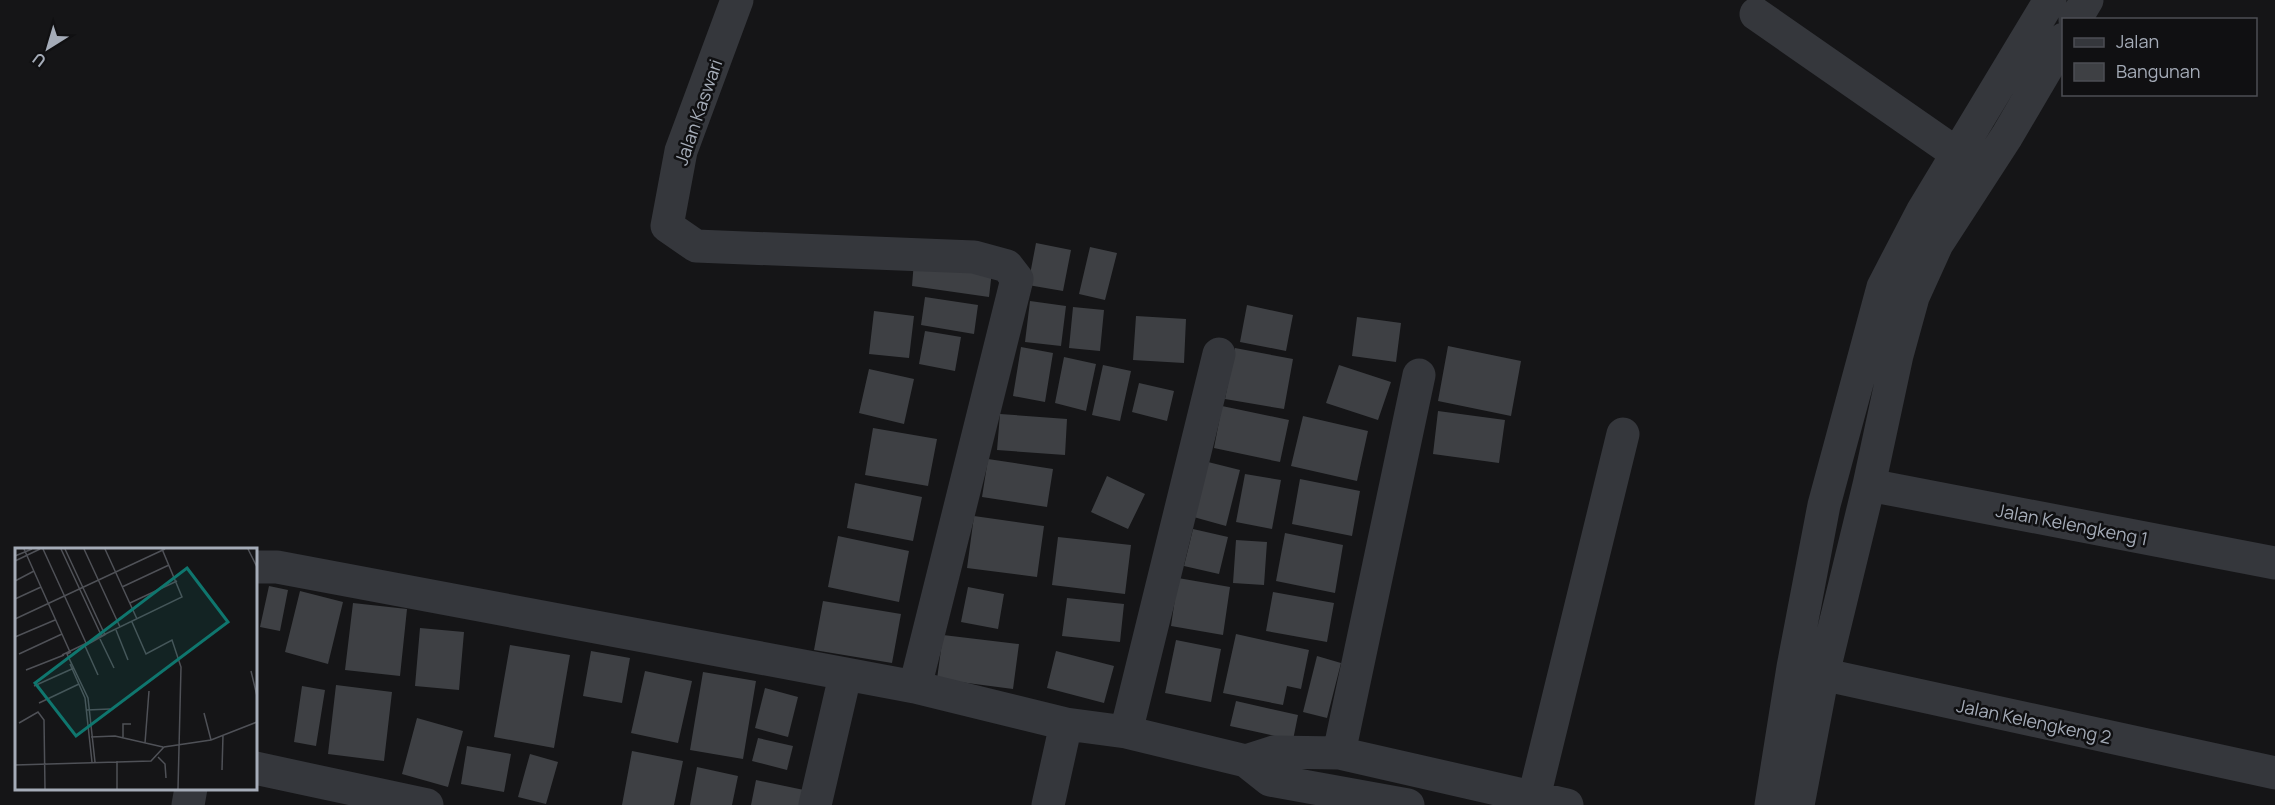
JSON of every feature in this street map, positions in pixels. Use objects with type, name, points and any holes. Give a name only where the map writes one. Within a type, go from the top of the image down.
[{"type":"street","name":"Jalan Kaswari","points":[[737,0],[681,151],[667,226],[696,246],[974,257],[1007,266],[1017,279],[915,687]]},
{"type":"street","points":[[1771,805],[1808,671],[1869,485],[1897,356],[1913,297],[1970,163],[2050,0]]},
{"type":"street","points":[[2076,18],[2086,0]]},
{"type":"street","points":[[1756,14],[1970,163]]},
{"type":"street","points":[[1798,805],[1824,505],[1883,287],[1922,212],[1970,163],[2007,136],[2062,42]]},
{"type":"street","points":[[1883,287],[1913,297]]},
{"type":"street","points":[[1126,732],[1219,354]]},
{"type":"street","points":[[1324,753],[1419,375]]},
{"type":"street","points":[[1534,797],[1623,434]]},
{"type":"street","name":"Jalan Kelengkeng 1","points":[[1869,485],[2275,563]]},
{"type":"street","points":[[256,567],[277,567],[915,687],[1066,724],[1126,732],[1275,781],[1408,805]]},
{"type":"street","name":"Jalan Kelengkeng 2","points":[[1808,671],[2275,773]]},
{"type":"street","points":[[815,805],[845,675]]},
{"type":"street","points":[[1048,805],[1066,724]]},
{"type":"street","points":[[1275,781],[1324,753],[1567,805]]},
{"type":"street","points":[[256,768],[427,805]]},
{"type":"street","points":[[188,805],[191,790]]},
{"type":"building","points":[[1036,243],[1071,250],[1063,291],[1028,285]]},
{"type":"building","points":[[1090,247],[1117,253],[1105,300],[1079,294]]},
{"type":"building","points":[[914,261],[992,271],[989,297],[912,286]]},
{"type":"building","points":[[925,297],[978,305],[974,334],[921,325]]},
{"type":"building","points":[[1030,301],[1066,306],[1061,346],[1025,342]]},
{"type":"building","points":[[1247,305],[1293,315],[1286,351],[1240,342]]},
{"type":"building","points":[[1073,307],[1104,310],[1100,351],[1069,348]]},
{"type":"building","points":[[874,311],[914,316],[909,358],[869,354]]},
{"type":"building","points":[[1136,316],[1186,319],[1184,363],[1133,360]]},
{"type":"building","points":[[1357,317],[1401,323],[1396,362],[1352,356]]},
{"type":"building","points":[[925,331],[961,337],[955,371],[919,364]]},
{"type":"building","points":[[1448,346],[1521,361],[1511,416],[1438,401]]},
{"type":"building","points":[[1021,347],[1053,353],[1045,402],[1013,396]]},
{"type":"building","points":[[1235,348],[1293,359],[1284,409],[1225,399]]},
{"type":"building","points":[[1064,357],[1096,364],[1086,411],[1055,403]]},
{"type":"building","points":[[1103,365],[1131,371],[1120,421],[1092,415]]},
{"type":"building","points":[[1339,365],[1391,382],[1378,420],[1326,403]]},
{"type":"building","points":[[869,369],[914,379],[904,424],[859,413]]},
{"type":"building","points":[[1139,383],[1174,391],[1167,421],[1132,412]]},
{"type":"building","points":[[1222,406],[1289,420],[1280,462],[1214,448]]},
{"type":"building","points":[[1438,411],[1505,420],[1499,463],[1433,454]]},
{"type":"building","points":[[1000,414],[1067,419],[1065,455],[997,450]]},
{"type":"building","points":[[1303,416],[1368,431],[1357,481],[1291,466]]},
{"type":"building","points":[[873,428],[937,439],[928,486],[865,475]]},
{"type":"building","points":[[988,459],[1053,469],[1047,507],[982,497]]},
{"type":"building","points":[[1204,461],[1240,470],[1226,526],[1190,516]]},
{"type":"building","points":[[1245,474],[1281,480],[1272,529],[1236,522]]},
{"type":"building","points":[[1107,476],[1145,494],[1128,529],[1091,512]]},
{"type":"building","points":[[1300,479],[1360,491],[1352,536],[1292,524]]},
{"type":"building","points":[[855,483],[922,497],[913,541],[847,528]]},
{"type":"building","points":[[974,516],[1044,526],[1037,577],[967,568]]},
{"type":"building","points":[[1193,529],[1228,537],[1219,574],[1184,566]]},
{"type":"building","points":[[1285,533],[1343,545],[1335,593],[1276,581]]},
{"type":"building","points":[[838,536],[909,551],[899,602],[828,587]]},
{"type":"building","points":[[1058,537],[1131,545],[1125,594],[1052,585]]},
{"type":"building","points":[[1236,540],[1267,542],[1264,585],[1233,583]]},
{"type":"building","points":[[1178,578],[1230,587],[1223,635],[1171,626]]},
{"type":"building","points":[[269,586],[288,590],[280,631],[260,627]]},
{"type":"building","points":[[968,587],[1004,594],[998,629],[961,622]]},
{"type":"building","points":[[300,591],[343,602],[328,664],[285,652]]},
{"type":"building","points":[[1273,592],[1334,603],[1327,642],[1266,631]]},
{"type":"building","points":[[1067,598],[1124,604],[1120,642],[1062,636]]},
{"type":"building","points":[[823,601],[901,614],[892,663],[814,650]]},
{"type":"building","points":[[353,603],[407,609],[400,676],[345,670]]},
{"type":"building","points":[[420,628],[464,632],[459,690],[415,686]]},
{"type":"building","points":[[1236,634],[1309,650],[1301,689],[1287,686],[1283,705],[1223,693]]},
{"type":"building","points":[[943,635],[1019,644],[1013,689],[937,679]]},
{"type":"building","points":[[1176,640],[1221,649],[1211,702],[1165,693]]},
{"type":"building","points":[[510,645],[570,655],[554,748],[494,737]]},
{"type":"building","points":[[591,651],[630,658],[622,703],[583,696]]},
{"type":"building","points":[[1056,651],[1114,666],[1104,703],[1047,688]]},
{"type":"building","points":[[1317,656],[1341,663],[1327,718],[1303,712]]},
{"type":"building","points":[[645,671],[692,681],[678,743],[631,733]]},
{"type":"building","points":[[703,672],[756,681],[743,759],[690,750]]},
{"type":"building","points":[[336,685],[392,692],[384,761],[328,754]]},
{"type":"building","points":[[302,686],[325,690],[316,746],[294,742]]},
{"type":"building","points":[[765,688],[798,697],[788,737],[755,728]]},
{"type":"building","points":[[1236,701],[1298,715],[1293,740],[1230,726]]},
{"type":"building","points":[[417,718],[463,731],[448,787],[402,774]]},
{"type":"building","points":[[758,738],[793,746],[787,770],[752,761]]},
{"type":"building","points":[[467,746],[511,754],[504,792],[461,784]]},
{"type":"building","points":[[632,751],[683,761],[674,805],[622,805]]},
{"type":"building","points":[[530,754],[558,762],[546,804],[518,797]]},
{"type":"building","points":[[697,767],[738,776],[732,805],[690,805]]},
{"type":"building","points":[[756,780],[804,790],[801,805],[751,805]]}]
